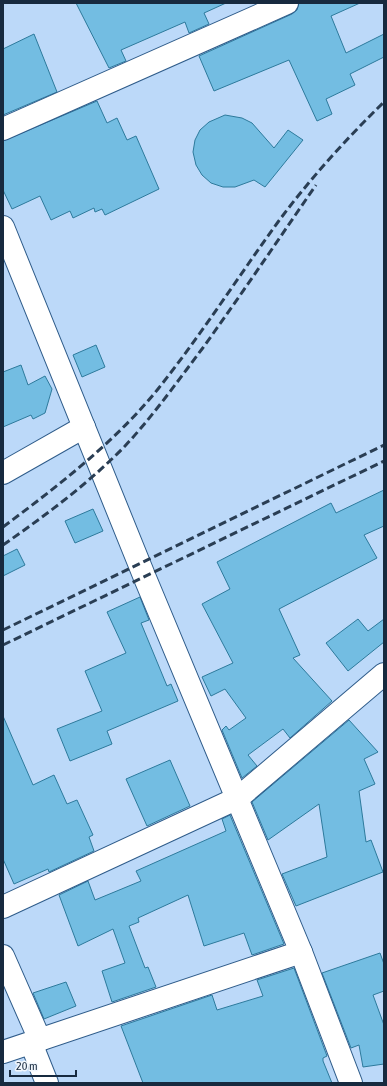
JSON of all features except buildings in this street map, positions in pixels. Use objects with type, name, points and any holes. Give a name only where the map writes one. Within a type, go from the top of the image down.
[{"type":"street","points":[[3,129],[287,3]]},
{"type":"street","points":[[3,227],[184,673],[238,798],[301,952],[351,1083]]},
{"type":"street","points":[[3,473],[84,427]]},
{"type":"street","points":[[3,908],[238,798],[384,674]]},
{"type":"street","points":[[3,1052],[301,952]]},
{"type":"street","points":[[3,956],[36,1042],[47,1083]]},
{"type":"railway","points":[[3,527],[44,496],[105,445],[141,408],[158,389],[189,348],[290,206],[328,160],[384,102]]},
{"type":"railway","points":[[3,545],[51,511],[111,460],[135,435],[165,399],[202,349],[316,185]]},
{"type":"railway","points":[[3,630],[384,445]]},
{"type":"railway","points":[[3,645],[384,461]]}]
